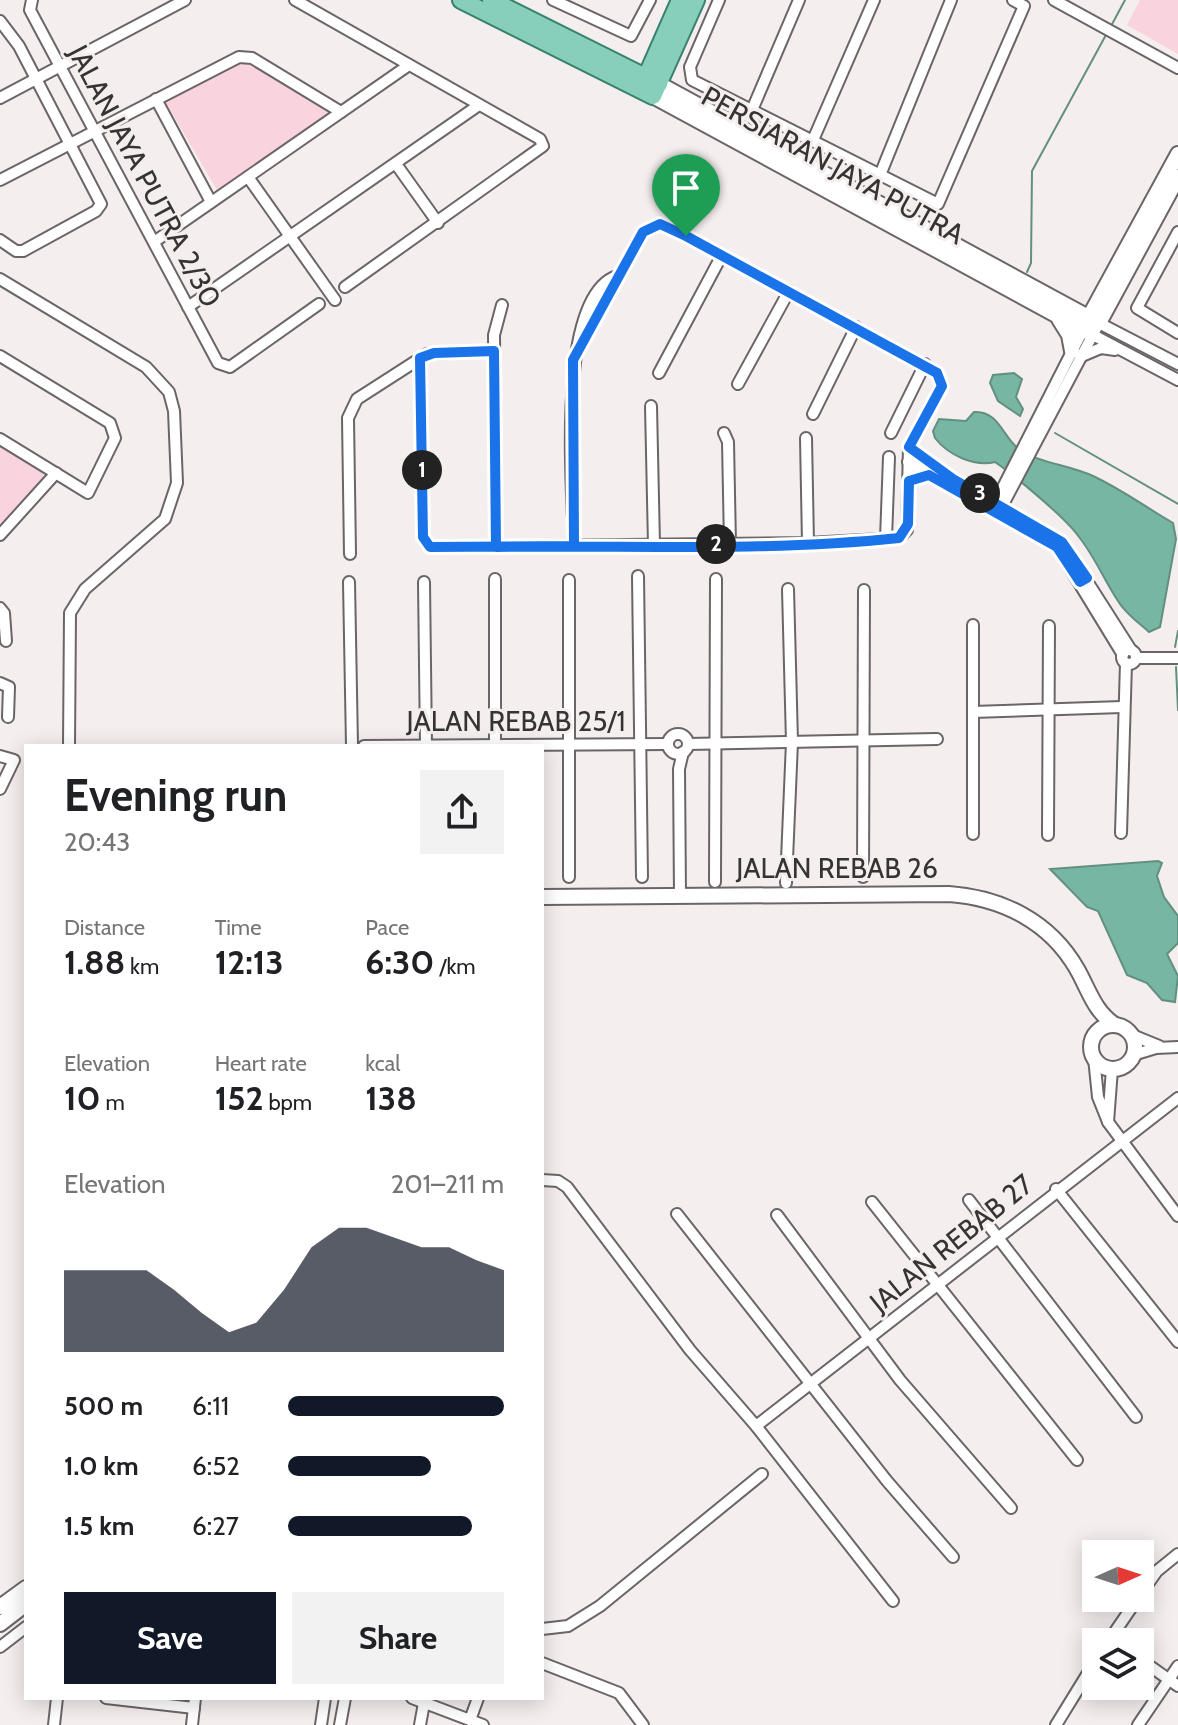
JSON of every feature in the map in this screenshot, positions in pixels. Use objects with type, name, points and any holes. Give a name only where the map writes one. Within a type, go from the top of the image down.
[{"type":"main road","name":"PERSIARAN JAYA PUTRA","points":[[461,0],[650,86]]},
{"type":"main road","name":"PERSIARAN JAYA PUTRA","points":[[491,0],[650,86]]},
{"type":"main road","points":[[650,86],[680,0]]},
{"type":"main road","points":[[650,86],[696,0]]},
{"type":"street","points":[[0,98],[185,0]]},
{"type":"street","points":[[295,0],[542,142],[542,150],[345,287]]},
{"type":"street","points":[[553,0],[577,5],[631,36],[650,0]]},
{"type":"street","points":[[719,0],[688,73],[692,80],[938,204],[1024,6],[1013,0]]},
{"type":"street","points":[[752,110],[799,0]]},
{"type":"street","points":[[813,140],[874,0]]},
{"type":"street","points":[[880,175],[951,0]]},
{"type":"street","points":[[1054,0],[1178,68]]},
{"type":"street","name":"JALAN JAYA PUTRA 2/30","points":[[31,2],[60,66],[188,307],[224,367],[230,367],[319,304]]},
{"type":"street","points":[[0,21],[37,78],[101,201],[99,208],[23,251],[16,251],[0,240]]},
{"type":"street","points":[[0,180],[245,56],[341,112]]},
{"type":"street","points":[[154,242],[409,65]]},
{"type":"street","name":"PERSIARAN JAYA PUTRA","points":[[650,86],[1057,317],[1091,326],[1121,350],[1178,380]]},
{"type":"street","name":"PERSIARAN JAYA PUTRA","points":[[650,86],[1091,326],[1178,364]]},
{"type":"street","points":[[156,99],[211,202]]},
{"type":"street","points":[[188,307],[479,105]]},
{"type":"street","points":[[997,507],[1178,154]]},
{"type":"street","points":[[394,165],[438,223]]},
{"type":"street","points":[[248,177],[335,300]]},
{"type":"street","points":[[1091,326],[1178,177]]},
{"type":"street","points":[[420,358],[423,537],[430,547],[496,547],[654,545],[808,543],[899,538],[907,530],[909,447],[942,386],[937,373],[722,255],[667,227],[656,225],[643,232],[619,275],[611,278],[587,308],[573,360],[574,546]]},
{"type":"street","points":[[1178,232],[1137,308],[1178,333]]},
{"type":"street","points":[[659,373],[722,255]]},
{"type":"street","points":[[0,279],[146,367],[169,392],[174,411],[177,483],[165,519],[85,589],[70,613],[69,744]]},
{"type":"street","points":[[738,384],[789,291]]},
{"type":"street","points":[[496,547],[494,335],[502,305]]},
{"type":"street","points":[[1057,317],[1077,354]]},
{"type":"street","points":[[813,414],[856,327]]},
{"type":"street","points":[[1077,354],[1101,348],[1121,350]]},
{"type":"street","points":[[350,554],[348,418],[353,403],[420,358],[434,353],[494,351]]},
{"type":"street","points":[[0,356],[110,423],[115,438],[88,493],[0,439]]},
{"type":"street","points":[[891,433],[925,364]]},
{"type":"street","points":[[651,406],[654,545]]},
{"type":"street","points":[[724,433],[728,442],[730,544]]},
{"type":"street","points":[[806,438],[808,543]]},
{"type":"street","points":[[909,447],[951,482]]},
{"type":"street","points":[[886,539],[889,457]]},
{"type":"street","points":[[908,462],[1062,542],[1129,656],[1122,707],[1121,833]]},
{"type":"street","points":[[0,535],[56,473]]},
{"type":"street","points":[[909,481],[929,475]]},
{"type":"street","points":[[638,576],[642,877]]},
{"type":"street","points":[[495,579],[495,744]]},
{"type":"street","points":[[715,882],[718,743],[716,579]]},
{"type":"street","points":[[569,580],[569,877]]},
{"type":"street","points":[[349,582],[352,744]]},
{"type":"street","points":[[424,582],[426,744]]},
{"type":"street","points":[[786,883],[792,742],[788,589]]},
{"type":"street","points":[[863,877],[864,590]]},
{"type":"street","points":[[0,608],[4,613],[6,641]]},
{"type":"street","points":[[973,625],[973,834]]},
{"type":"street","points":[[1048,835],[1049,626]]},
{"type":"street","points":[[1129,656],[1178,658]]},
{"type":"street","points":[[0,683],[9,687],[8,717]]},
{"type":"street","points":[[973,712],[1122,707]]},
{"type":"street","name":"JALAN REBAB 25/1","points":[[544,746],[642,745],[678,748],[718,743],[937,739]]},
{"type":"street","points":[[678,748],[680,895]]},
{"type":"street","points":[[0,756],[13,756],[14,764],[0,789]]},
{"type":"street","name":"JALAN REBAB 26","points":[[544,897],[949,894],[982,898],[1013,909],[1048,933],[1066,952],[1089,994]]},
{"type":"street","points":[[1089,994],[1100,1013],[1115,1025],[1165,1047]]},
{"type":"street","points":[[1089,994],[1096,1032],[1091,1045],[1098,1097],[1108,1122],[1119,1142],[1178,1216]]},
{"type":"street","points":[[1096,1032],[1115,1025]]},
{"type":"street","points":[[1094,1058],[1112,1069],[1125,1066],[1133,1055],[1132,1035]]},
{"type":"street","points":[[1133,1055],[1178,1047]]},
{"type":"street","points":[[1108,1122],[1112,1069]]},
{"type":"street","name":"JALAN REBAB 27","points":[[756,1426],[998,1239],[1056,1189],[1178,1098]]},
{"type":"street","points":[[544,1180],[558,1181],[567,1187],[690,1350],[756,1426],[893,1601]]},
{"type":"street","points":[[1056,1189],[1178,1342]]},
{"type":"street","points":[[969,1200],[1136,1417]]},
{"type":"street","points":[[872,1202],[1077,1460]]},
{"type":"street","points":[[677,1214],[809,1383],[953,1557]]},
{"type":"street","points":[[777,1215],[869,1340],[945,1435],[1011,1508]]},
{"type":"street","points":[[544,1629],[568,1626],[600,1606],[762,1474]]},
{"type":"street","points":[[1154,1575],[1178,1554]]},
{"type":"street","points":[[0,1607],[24,1589]]},
{"type":"street","points":[[0,1624],[24,1606]]},
{"type":"street","points":[[0,1647],[24,1629]]},
{"type":"street","points":[[544,1664],[619,1693],[643,1725]]},
{"type":"street","points":[[1138,1725],[1173,1683],[1178,1666]]},
{"type":"street","points":[[1154,1669],[1173,1683]]},
{"type":"street","points":[[1056,1725],[1082,1683]]},
{"type":"street","points":[[54,1725],[57,1700]]},
{"type":"street","points":[[141,1700],[194,1703],[192,1725]]},
{"type":"street","points":[[321,1725],[325,1700]]},
{"type":"street","points":[[340,1725],[345,1700]]},
{"type":"street","points":[[417,1700],[483,1725]]},
{"type":"street","points":[[470,1720],[477,1700]]},
{"type":"street","points":[[420,1725],[424,1703]]},
{"type":"shaded area","points":[[1140,0],[1178,0],[1178,54],[1127,25]]},
{"type":"shaded area","points":[[243,61],[332,114],[218,192],[165,101]]},
{"type":"shaded area","points":[[1014,373],[1022,379],[1016,397],[1023,409],[1020,416],[998,401],[990,383],[993,375]]},
{"type":"shaded area","points":[[974,412],[989,415],[1013,444],[1027,454],[1093,476],[1173,523],[1176,539],[1160,627],[1149,632],[1128,614],[1079,537],[1027,487],[995,462],[979,463],[962,458],[947,450],[935,438],[933,431],[939,419],[966,421]]},
{"type":"shaded area","points":[[0,446],[43,473],[43,477],[0,526]]},
{"type":"shaded area","points":[[1162,863],[1157,876],[1164,897],[1178,916],[1178,943],[1167,954],[1178,976],[1175,1002],[1162,1000],[1147,983],[1127,975],[1098,911],[1087,907],[1050,869]]},
{"type":"waterway","points":[[1110,28],[1125,0]]},
{"type":"waterway","points":[[1027,272],[1031,263],[1032,171],[1107,33]]},
{"type":"waterway","points":[[1055,433],[1178,504]]},
{"type":"waterway","points":[[1175,647],[1178,631]]},
{"type":"waterway","points":[[1176,667],[1178,710]]},
{"type":"route","points":[[686,236],[660,224],[643,232],[573,360],[574,546],[459,547],[430,547],[423,537],[420,358],[434,353],[494,351],[496,547],[533,546],[574,546],[808,543],[899,538],[907,530],[909,481],[929,475],[1039,535],[1057,547],[1080,582],[1087,578],[1062,542],[989,497],[953,479],[909,447],[942,386],[937,373],[686,236]]}]
